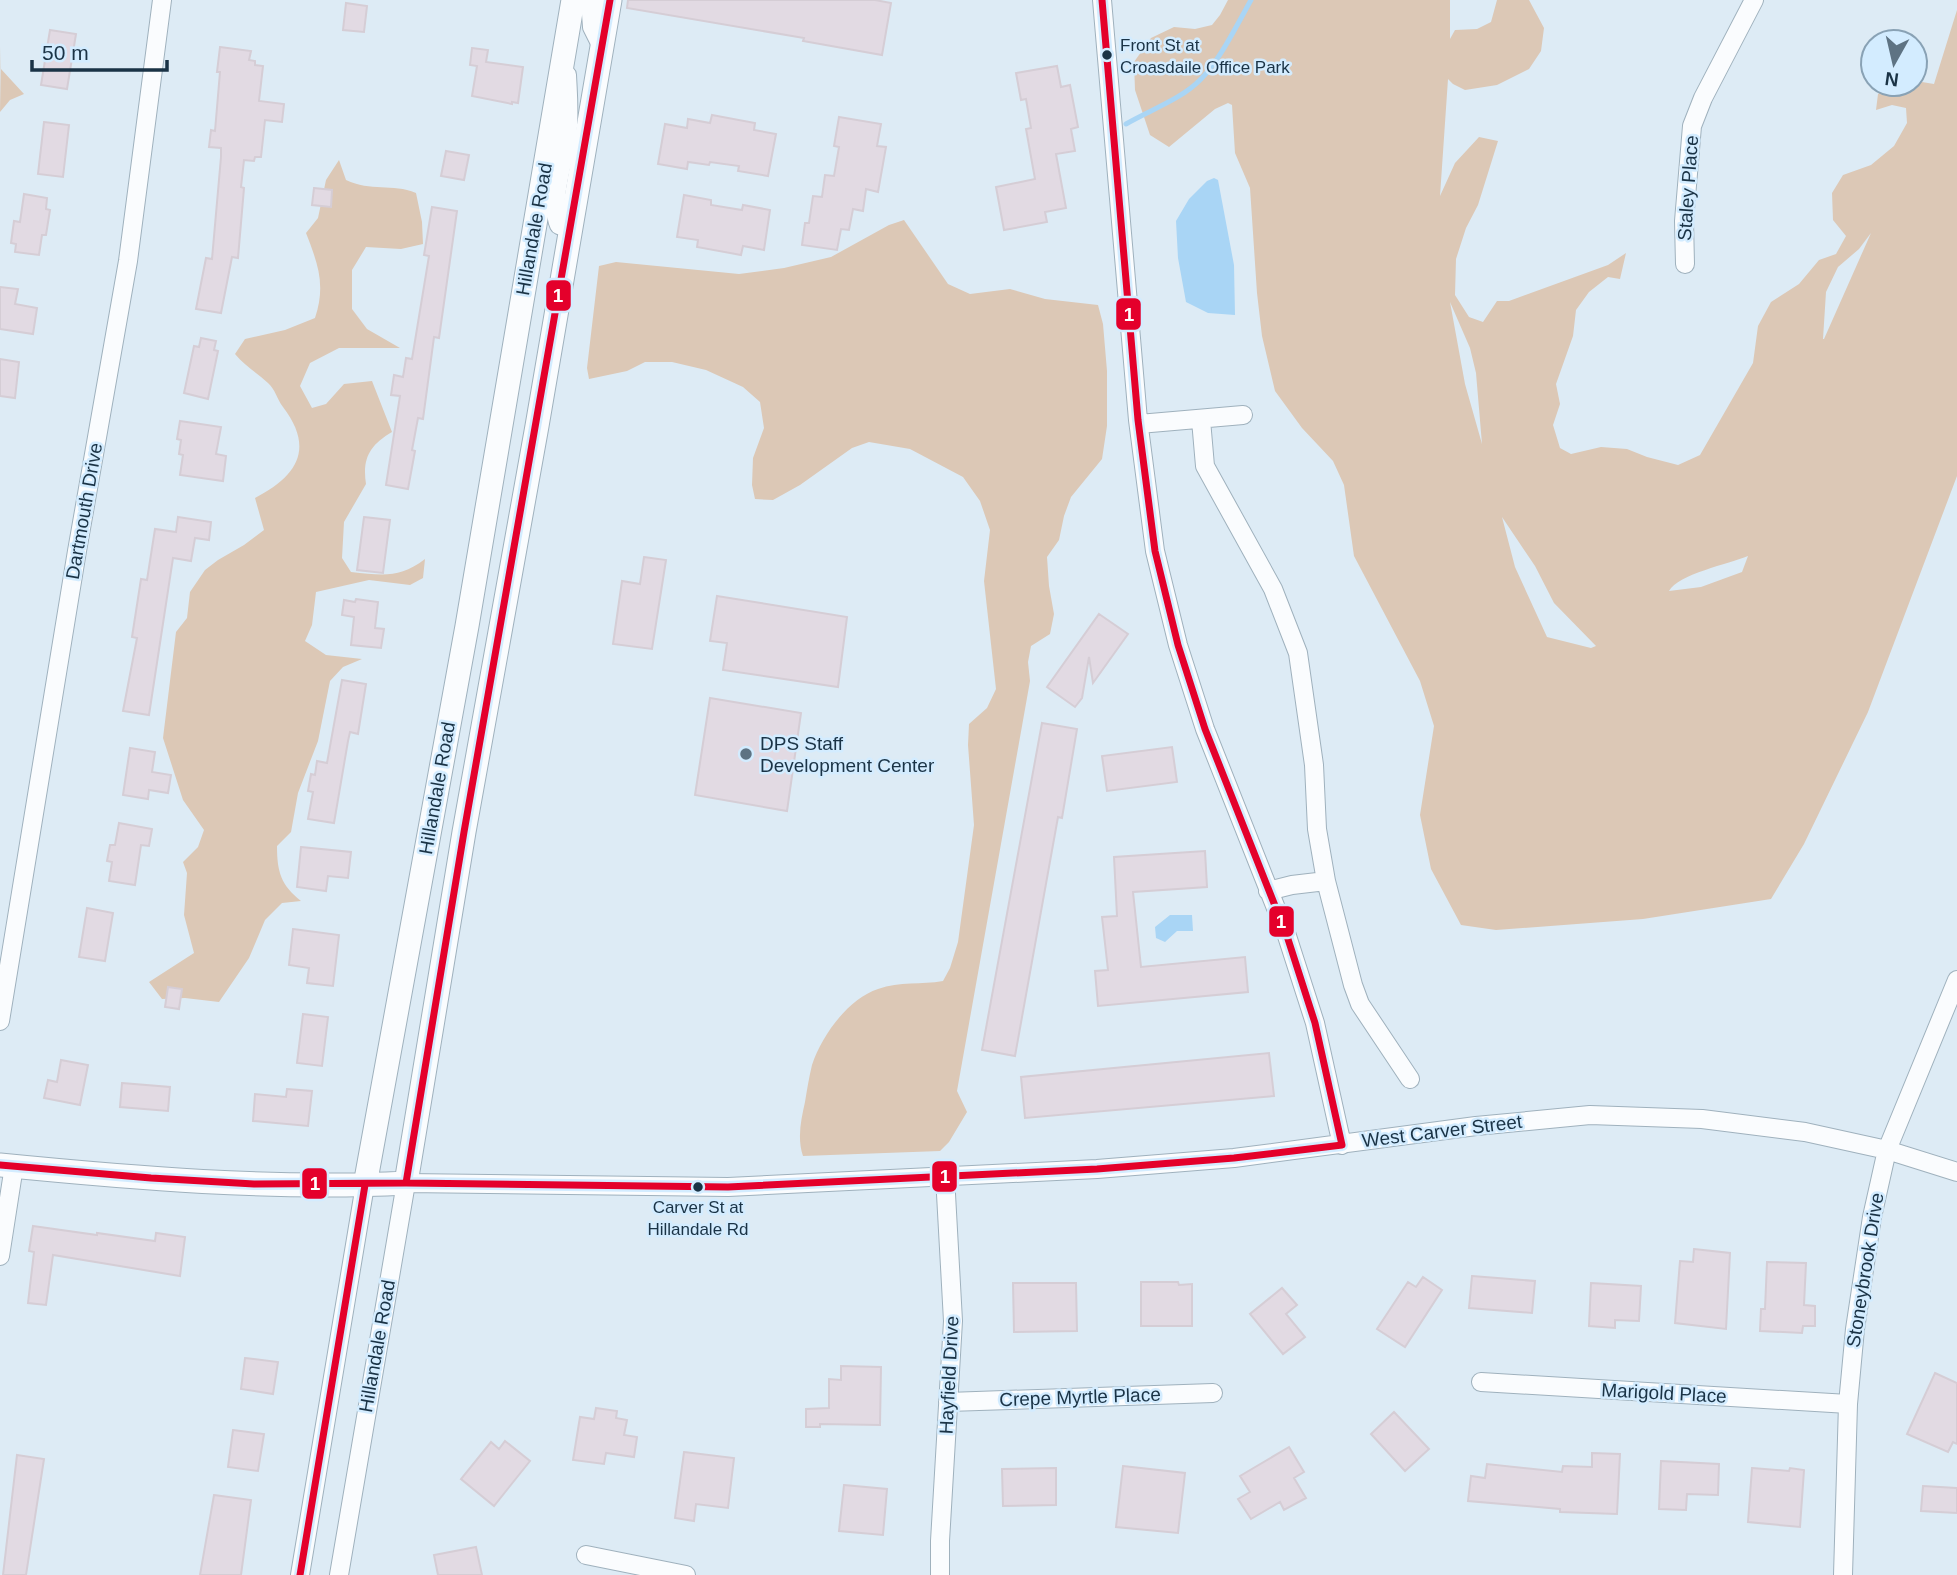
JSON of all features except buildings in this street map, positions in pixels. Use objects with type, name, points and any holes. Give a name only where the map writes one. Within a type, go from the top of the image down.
[{"type":"main road","name":"Hillandale Road","points":[[365,1185],[467,626],[573,0]]},
{"type":"main road","name":"Hillandale Road","points":[[406,1183],[610,0]]},
{"type":"main road","name":"West Carver Street","points":[[7,1166],[237,1182],[365,1185],[406,1183]]},
{"type":"street","name":"Dartmouth Drive","points":[[0,1021],[77,551],[128,261],[162,0]]},
{"type":"street","points":[[590,0],[592,27],[601,47]]},
{"type":"street","points":[[1102,0],[1139,424],[1155,551],[1178,645],[1218,764],[1287,936],[1315,1023],[1342,1144]]},
{"type":"street","name":"Staley Place","points":[[1685,264],[1684,221],[1692,126],[1703,98],[1754,0]]},
{"type":"street","points":[[565,47],[568,117],[555,210],[559,225],[570,229]]},
{"type":"street","points":[[1139,424],[1243,415]]},
{"type":"street","points":[[1201,420],[1205,466],[1273,589],[1298,653],[1312,743],[1317,829],[1326,881],[1353,985],[1360,1003],[1410,1079]]},
{"type":"street","points":[[1268,891],[1326,881]]},
{"type":"street","name":"Stoneybrook Drive","points":[[1843,1575],[1848,1404],[1865,1255],[1887,1150],[1957,980]]},
{"type":"street","name":"West Carver Street","points":[[406,1183],[728,1186],[1097,1170],[1213,1160],[1538,1119],[1590,1115],[1643,1116],[1758,1125],[1805,1132],[1887,1150],[1957,1172]]},
{"type":"street","points":[[0,1256],[7,1166]]},
{"type":"street","name":"Hayfield Drive","points":[[940,1575],[953,1293],[945,1176]]},
{"type":"street","name":"Hillandale Road","points":[[339,1575],[406,1183]]},
{"type":"street","name":"Hillandale Road","points":[[300,1575],[365,1185]]},
{"type":"street","name":"Marigold Place","points":[[1481,1382],[1848,1404]]},
{"type":"street","name":"Crepe Myrtle Place","points":[[948,1402],[1213,1392]]},
{"type":"street","points":[[586,1555],[686,1575]]},
{"type":"shaded area","points":[[1228,0],[1450,0],[1450,39],[1455,30],[1477,29],[1491,22],[1497,0],[1529,0],[1544,28],[1541,51],[1529,69],[1497,85],[1465,90],[1448,79],[1440,196],[1455,163],[1479,137],[1498,141],[1478,205],[1466,228],[1456,259],[1455,295],[1469,317],[1483,322],[1497,301],[1509,301],[1608,265],[1626,253],[1620,279],[1608,277],[1589,292],[1576,310],[1573,336],[1556,384],[1560,404],[1553,425],[1560,448],[1571,454],[1601,447],[1627,449],[1678,465],[1700,455],[1753,363],[1758,326],[1771,302],[1799,284],[1819,260],[1836,254],[1846,236],[1833,220],[1832,193],[1843,175],[1871,165],[1894,146],[1907,123],[1906,108],[1892,105],[1876,110],[1878,98],[1929,98],[1929,83],[1934,84],[1957,10],[1957,476],[1868,712],[1804,844],[1771,899],[1643,919],[1496,930],[1461,925],[1431,869],[1420,815],[1434,726],[1420,681],[1354,556],[1344,485],[1333,461],[1302,428],[1275,391],[1262,336],[1250,188],[1235,153],[1232,105],[1228,103],[1215,109],[1169,147],[1150,135],[1135,90],[1134,62],[1151,38],[1174,27],[1195,29],[1212,25]],"holes":[[[1871,233],[1824,339],[1823,339],[1826,292],[1838,267],[1859,249]],[[1450,302],[1470,348],[1476,373],[1482,444],[1465,384]],[[1502,517],[1535,566],[1554,603],[1596,646],[1591,648],[1547,637],[1515,567]],[[1748,556],[1742,572],[1701,587],[1669,591],[1682,579]]]},
{"type":"shaded area","points":[[1,46],[1,69],[24,94],[10,100],[0,112]]},
{"type":"shaded area","points":[[339,160],[346,180],[355,184],[398,188],[416,193],[423,244],[401,249],[366,247],[352,270],[352,309],[367,329],[400,348],[339,348],[310,363],[300,386],[312,408],[326,404],[344,384],[372,381],[392,432],[369,453],[365,467],[366,484],[344,522],[342,558],[351,572],[381,574],[407,570],[425,559],[423,578],[410,585],[369,580],[316,592],[312,625],[305,641],[326,655],[362,659],[343,667],[330,681],[318,741],[298,793],[291,832],[277,846],[282,877],[301,901],[282,903],[265,920],[249,958],[219,1002],[185,998],[162,999],[149,982],[194,953],[184,915],[187,873],[183,862],[198,847],[204,830],[183,800],[163,738],[176,632],[187,618],[190,592],[205,570],[264,530],[255,498],[282,480],[297,460],[298,436],[293,422],[270,385],[235,354],[245,339],[285,330],[315,318],[320,295],[319,275],[306,233],[318,218],[326,180]]},
{"type":"shaded area","points":[[904,220],[948,284],[970,294],[1010,289],[1045,299],[1098,305],[1103,324],[1107,371],[1107,426],[1102,459],[1071,497],[1059,540],[1047,557],[1054,614],[1050,634],[1031,646],[1028,662],[1030,681],[957,1091],[967,1112],[949,1142],[940,1151],[803,1156],[800,1129],[810,1074],[816,1054],[829,1030],[856,1001],[878,989],[943,981],[958,942],[974,825],[969,724],[987,708],[996,689],[984,581],[990,530],[980,501],[963,477],[910,449],[869,442],[852,448],[800,485],[773,500],[755,499],[752,485],[753,458],[764,428],[760,402],[743,387],[706,370],[672,362],[645,362],[627,371],[589,379],[587,368],[599,266],[616,262],[739,274],[784,268],[831,257],[889,225]]},
{"type":"water","points":[[1214,178],[1218,180],[1234,265],[1235,315],[1208,313],[1186,302],[1178,258],[1176,221],[1189,199],[1207,181]]},
{"type":"water","points":[[1170,915],[1192,915],[1193,931],[1177,931],[1165,942],[1156,938],[1155,927]]},
{"type":"waterway","points":[[1126,124],[1175,98],[1201,79],[1222,52],[1251,0]]},
{"type":"transit line","name":"1","points":[[406,1183],[464,832],[610,0]]},
{"type":"transit line","name":"1","points":[[0,1165],[254,1184],[728,1187],[1097,1169],[1234,1158],[1342,1145],[1315,1023],[1287,936],[1205,729],[1178,645],[1155,551],[1138,420],[1102,0]]},
{"type":"transit line","name":"1","points":[[300,1575],[365,1185]]},
{"type":"place","name":"Front St at Croasdaile Office Park","points":[[1107,55]]},
{"type":"place","name":"DPS Staff Development Center","points":[[746,754]]},
{"type":"place","name":"Carver St at Hillandale Rd","points":[[698,1187]]}]
